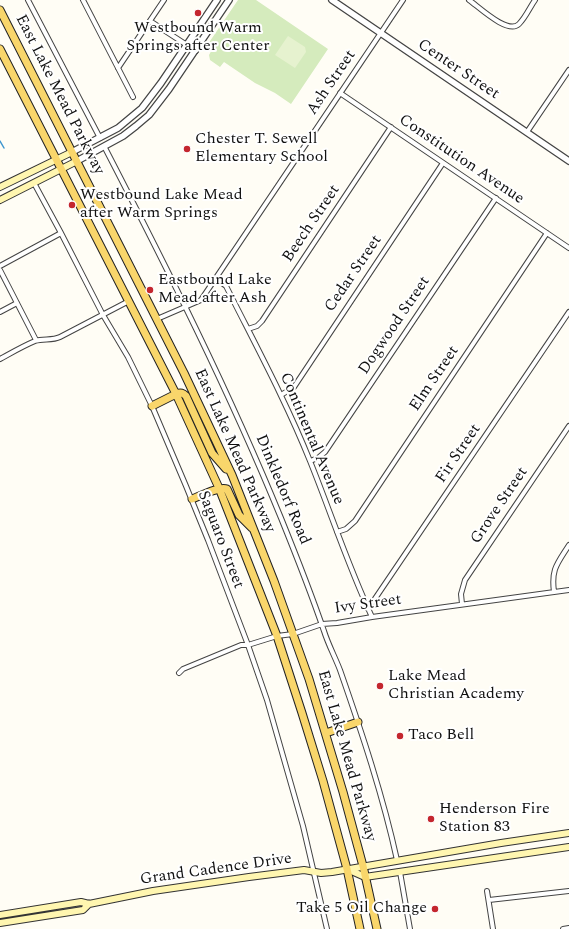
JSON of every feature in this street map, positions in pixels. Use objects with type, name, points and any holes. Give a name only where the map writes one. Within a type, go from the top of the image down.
[{"type":"main road","name":"East Lake Mead Parkway","points":[[0,10],[184,373],[232,475],[293,634],[326,733],[363,866],[377,929]]},
{"type":"main road","name":"East Lake Mead Parkway","points":[[0,48],[176,394],[219,488],[277,636],[323,781],[347,869],[360,929]]},
{"type":"main road","points":[[0,187],[72,152]]},
{"type":"main road","points":[[0,200],[77,161]]},
{"type":"main road","points":[[152,406],[180,392],[186,396],[212,453],[232,475]]},
{"type":"main road","points":[[192,499],[219,488],[227,488],[238,515],[254,531]]},
{"type":"main road","points":[[326,733],[358,722]]},
{"type":"main road","name":"Grand Cadence Drive","points":[[0,915],[82,902],[89,904],[249,877],[304,870],[321,873],[569,833]]},
{"type":"main road","points":[[513,841],[514,855]]},
{"type":"main road","points":[[347,869],[365,877],[569,847]]},
{"type":"main road","points":[[468,849],[470,862]]},
{"type":"main road","name":"Grand Cadence Drive","points":[[0,923],[83,910],[89,904]]},
{"type":"street","points":[[28,0],[100,138]]},
{"type":"street","points":[[83,0],[133,97]]},
{"type":"street","points":[[118,68],[164,0]]},
{"type":"street","points":[[72,152],[118,128],[142,108],[152,96],[217,0]]},
{"type":"street","points":[[77,161],[123,136],[149,115],[160,102],[229,0]]},
{"type":"street","name":"Center Street","points":[[332,0],[569,161]]},
{"type":"street","name":"Ash Street","points":[[157,320],[201,300],[402,0]]},
{"type":"street","points":[[469,0],[503,25],[511,27],[519,24],[535,0]]},
{"type":"street","points":[[150,20],[196,50]]},
{"type":"street","points":[[527,132],[569,70]]},
{"type":"street","name":"Constitution Avenue","points":[[340,93],[569,248]]},
{"type":"street","name":"Beech Street","points":[[248,329],[256,326],[262,321],[392,128]]},
{"type":"street","name":"Dinkledorf Road","points":[[104,146],[218,373],[255,453],[311,593],[358,722],[385,813],[397,860]]},
{"type":"street","name":"Cedar Street","points":[[281,394],[294,387],[443,163]]},
{"type":"street","name":"Saguaro Street","points":[[34,183],[103,315],[128,357],[152,406],[192,499],[248,645],[267,700],[303,826],[327,929]]},
{"type":"street","name":"Dogwood Street","points":[[310,461],[318,458],[325,452],[496,198]]},
{"type":"street","points":[[0,266],[61,233]]},
{"type":"street","name":"Elm Street","points":[[337,532],[346,528],[355,521],[548,233]]},
{"type":"street","points":[[0,270],[36,340]]},
{"type":"street","name":"Continental Avenue","points":[[215,278],[226,286],[281,394],[310,461],[360,592],[372,617]]},
{"type":"street","points":[[0,359],[36,340],[54,340],[129,302]]},
{"type":"street","points":[[0,312],[17,303]]},
{"type":"street","name":"Fir Street","points":[[368,609],[569,312]]},
{"type":"street","name":"Grove Street","points":[[462,604],[461,594],[465,580],[569,426]]},
{"type":"street","points":[[554,592],[552,582],[555,567],[569,545]]},
{"type":"street","name":"Ivy Street","points":[[179,673],[183,669],[241,645],[248,645],[277,636],[293,634],[322,624],[569,590]]},
{"type":"street","points":[[400,872],[410,929]]},
{"type":"street","points":[[487,891],[493,929]]},
{"type":"street","points":[[489,900],[569,891]]},
{"type":"street","points":[[563,929],[569,928]]},
{"type":"green space","points":[[238,0],[256,0],[328,49],[291,104],[275,93],[255,83],[224,62],[220,67],[210,60],[209,55],[213,48],[208,44]]},
{"type":"green space","points":[[288,36],[305,47],[306,52],[295,68],[275,55]]},
{"type":"waterway","points":[[0,141],[4,148]]},
{"type":"place","name":"Westbound Warm Springs after Center","points":[[198,13]]},
{"type":"place","name":"Chester T. Sewell Elementary School","points":[[187,149]]},
{"type":"place","name":"Westbound Lake Mead after Warm Springs","points":[[72,205]]},
{"type":"place","name":"Eastbound Lake Mead after Ash","points":[[150,290]]},
{"type":"place","name":"Lake Mead Christian Academy","points":[[380,686]]},
{"type":"place","name":"Taco Bell","points":[[400,736]]},
{"type":"place","name":"Henderson Fire Station 83","points":[[431,819]]},
{"type":"place","name":"Take 5 Oil Change","points":[[435,909]]}]
